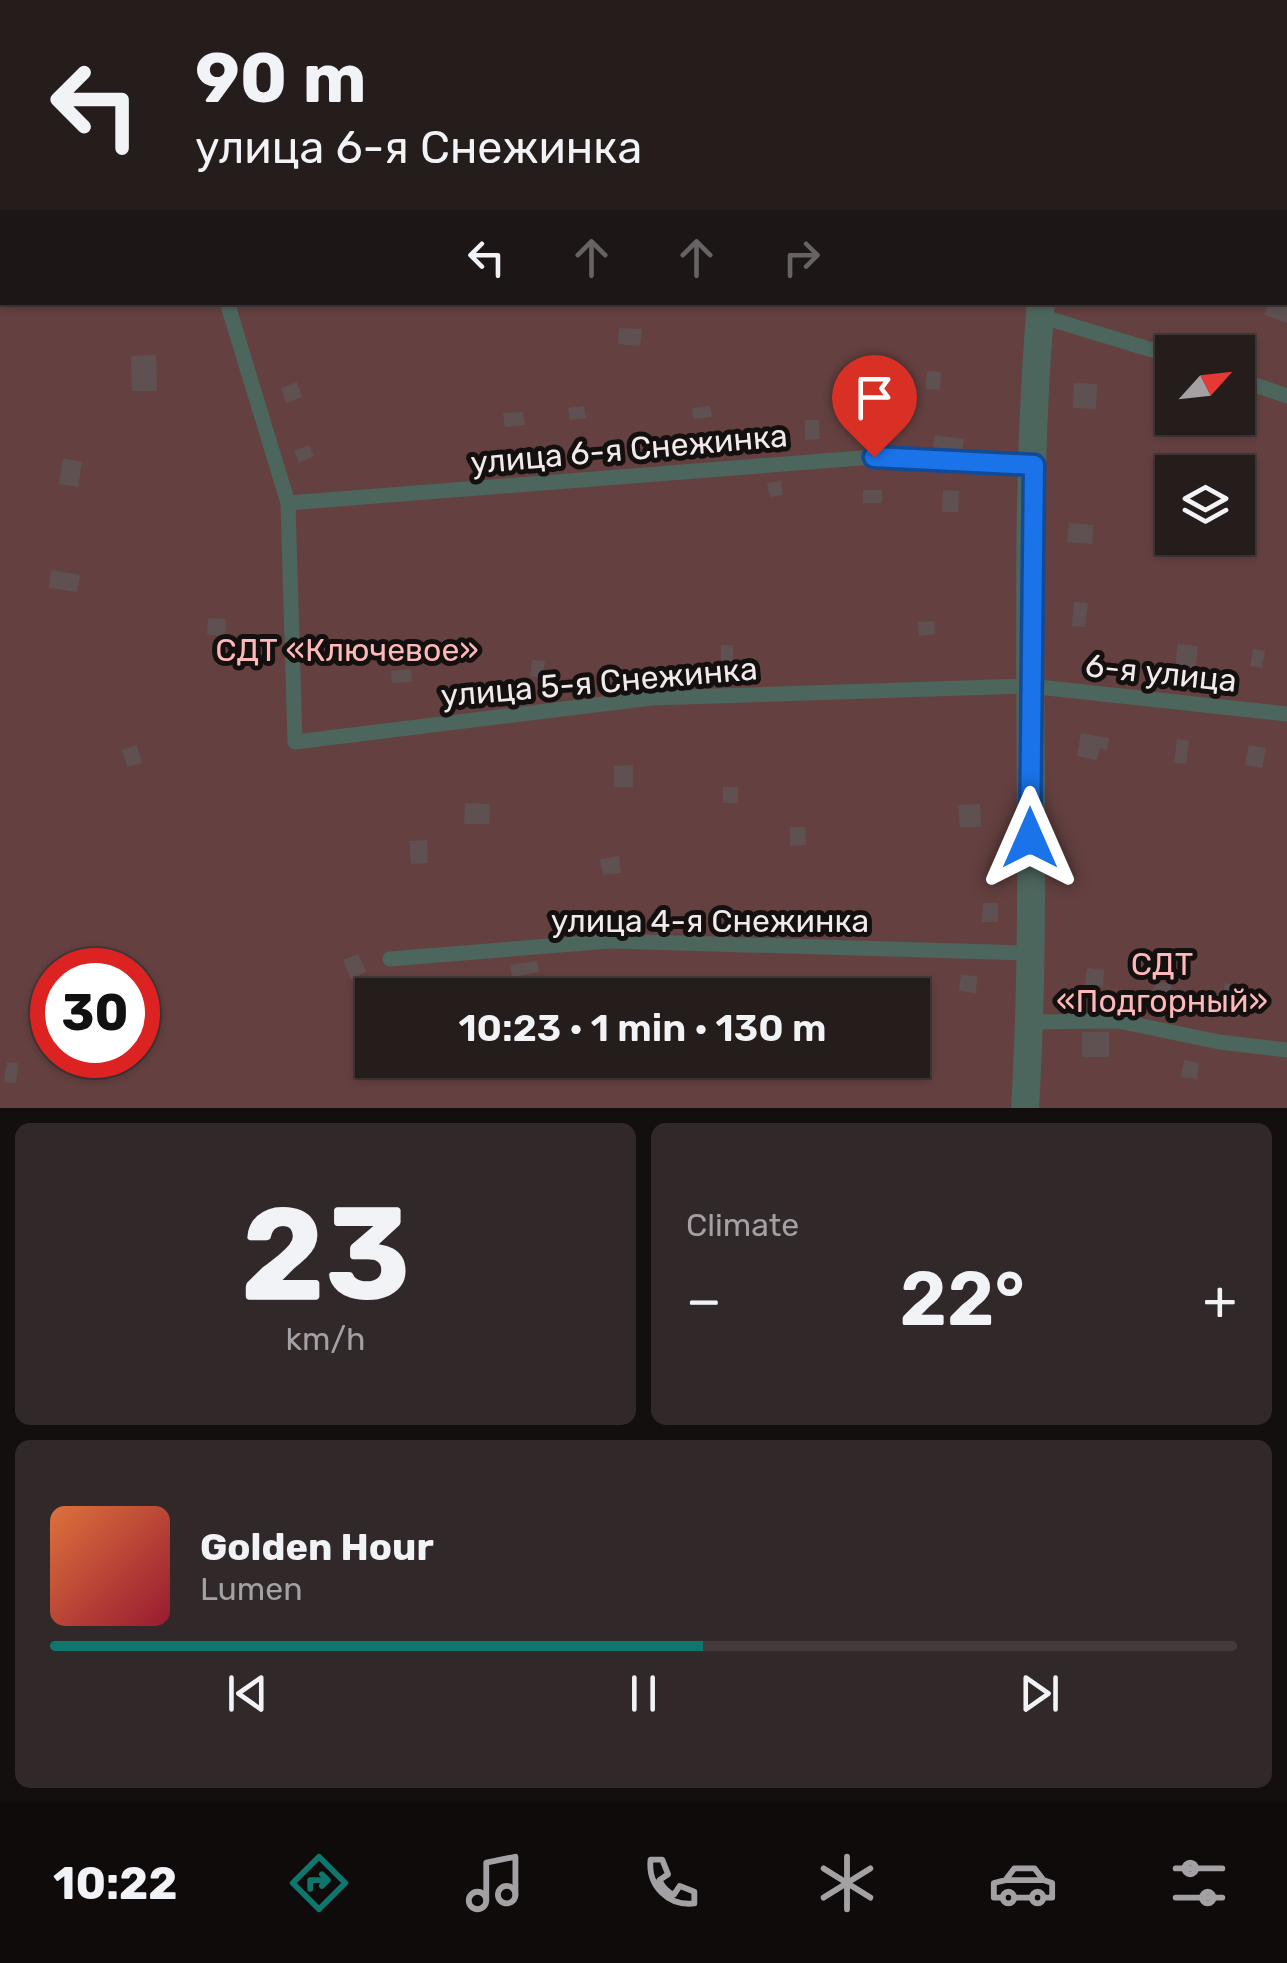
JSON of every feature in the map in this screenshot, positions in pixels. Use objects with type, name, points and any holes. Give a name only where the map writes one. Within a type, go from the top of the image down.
[{"type":"street","points":[[1026,1108],[1030,1022],[1030,686],[1040,306]]},
{"type":"lane","points":[[228,305],[288,503]]},
{"type":"lane","points":[[1040,306],[1155,350]]},
{"type":"lane","points":[[1255,384],[1287,396]]},
{"type":"lane","name":"улица 6-я Снежинка","points":[[288,503],[874,457],[1034,465]]},
{"type":"lane","name":"улица 5-я Снежинка","points":[[288,503],[294,742],[652,698],[1030,686]]},
{"type":"lane","name":"6-я улица","points":[[1030,686],[1287,714]]},
{"type":"lane","name":"улица 4-я Снежинка","points":[[390,960],[610,941],[1030,953]]},
{"type":"lane","points":[[1030,1022],[1118,1021],[1219,1042],[1287,1050]]},
{"type":"green space","name":"СДТ «Ключевое»","points":[[0,305],[1287,305],[1287,1108],[0,1108]]},
{"type":"building","points":[[1268,305],[1287,305],[1287,323],[1264,315]]},
{"type":"building","points":[[619,328],[642,329],[640,346],[618,344]]},
{"type":"building","points":[[156,355],[157,391],[132,391],[131,356]]},
{"type":"building","points":[[927,371],[941,372],[940,390],[926,389]]},
{"type":"building","points":[[297,382],[302,397],[286,403],[281,388]]},
{"type":"building","points":[[1074,383],[1097,384],[1096,409],[1073,408]]},
{"type":"building","points":[[584,406],[586,418],[570,420],[568,408]]},
{"type":"building","points":[[710,406],[712,417],[693,419],[692,408]]},
{"type":"building","points":[[523,412],[525,425],[505,427],[503,413]]},
{"type":"building","points":[[805,420],[819,420],[820,439],[805,440]]},
{"type":"building","points":[[858,424],[879,425],[878,437],[857,436]]},
{"type":"building","points":[[935,435],[964,439],[962,456],[932,452]]},
{"type":"building","points":[[309,445],[314,456],[299,463],[294,451]]},
{"type":"building","points":[[63,458],[82,462],[78,487],[59,484]]},
{"type":"building","points":[[781,481],[783,495],[770,497],[767,483]]},
{"type":"building","points":[[863,490],[882,490],[882,503],[863,503]]},
{"type":"building","points":[[943,490],[959,491],[958,512],[942,512]]},
{"type":"building","points":[[1069,523],[1093,525],[1092,544],[1067,542]]},
{"type":"building","points":[[51,570],[80,575],[77,592],[49,588]]},
{"type":"building","points":[[1074,602],[1088,603],[1085,627],[1072,626]]},
{"type":"building","points":[[208,618],[226,619],[225,636],[207,635]]},
{"type":"building","points":[[934,621],[935,634],[919,636],[918,622]]},
{"type":"building","points":[[1178,644],[1198,646],[1195,670],[1175,667]]},
{"type":"building","points":[[721,645],[733,645],[733,662],[721,662]]},
{"type":"building","points":[[1253,649],[1265,651],[1262,668],[1250,666]]},
{"type":"building","points":[[532,660],[545,661],[542,678],[530,676]]},
{"type":"building","points":[[621,666],[623,678],[607,680],[606,668]]},
{"type":"building","points":[[411,669],[412,682],[392,683],[391,671]]},
{"type":"building","points":[[1081,733],[1109,738],[1107,750],[1100,748],[1097,760],[1077,756]]},
{"type":"building","points":[[1177,739],[1189,741],[1186,764],[1174,763]]},
{"type":"building","points":[[137,745],[142,763],[127,767],[122,750]]},
{"type":"building","points":[[1249,745],[1266,748],[1262,768],[1245,765]]},
{"type":"building","points":[[633,765],[633,787],[614,787],[614,766]]},
{"type":"building","points":[[723,787],[738,787],[738,803],[723,803]]},
{"type":"building","points":[[465,803],[490,804],[489,824],[464,824]]},
{"type":"building","points":[[980,804],[981,827],[960,827],[958,805]]},
{"type":"building","points":[[790,827],[805,827],[806,845],[790,846]]},
{"type":"building","points":[[427,840],[428,863],[411,864],[409,841]]},
{"type":"building","points":[[619,856],[621,873],[603,875],[600,859]]},
{"type":"building","points":[[983,903],[998,903],[998,922],[982,922]]},
{"type":"building","points":[[358,954],[366,972],[351,979],[343,960]]},
{"type":"building","points":[[537,961],[539,972],[512,977],[510,965]]},
{"type":"building","points":[[1087,968],[1104,970],[1103,987],[1085,985]]},
{"type":"building","points":[[961,975],[977,976],[976,993],[959,991]]},
{"type":"building","points":[[1155,981],[1172,984],[1168,1006],[1151,1003]]},
{"type":"building","points":[[1225,983],[1247,987],[1243,1009],[1221,1005]]},
{"type":"building","points":[[1082,1032],[1109,1032],[1109,1057],[1082,1057]]},
{"type":"building","points":[[1184,1060],[1199,1063],[1197,1079],[1181,1077]]},
{"type":"building","points":[[7,1062],[18,1063],[16,1083],[4,1082]]},
{"type":"route","points":[[874,457],[1034,465],[1030,838]]},
{"type":"park label","name":"СДТ «Подгорный»","points":[[1162,982]]}]
